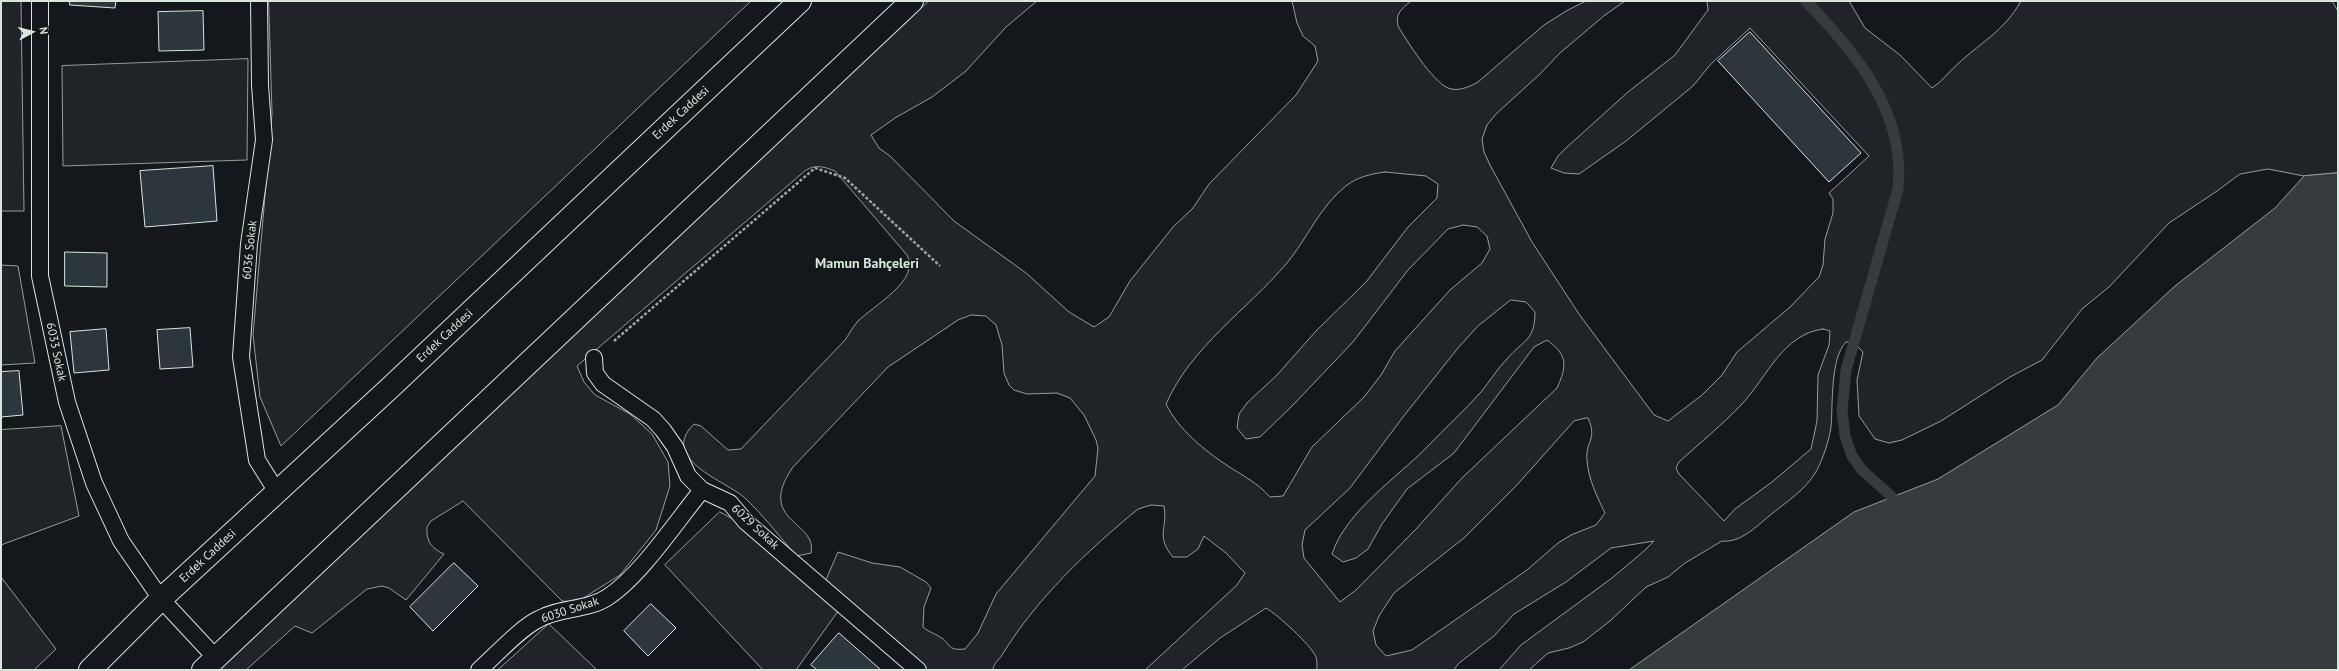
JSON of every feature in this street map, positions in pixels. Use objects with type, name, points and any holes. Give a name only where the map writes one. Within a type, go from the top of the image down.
[{"type":"main road","name":"Erdek Caddesi","points":[[90,670],[161,599],[399,380],[800,1]]},
{"type":"main road","points":[[210,664],[912,1]]},
{"type":"lane","name":"6033 Sokak","points":[[40,1],[42,283],[66,402],[94,483],[121,542],[161,599],[210,664]]},
{"type":"lane","name":"6036 Sokak","points":[[259,1],[260,85],[264,140],[249,244],[241,357],[257,460],[277,492]]},
{"type":"lane","name":"6029 Sokak","points":[[594,358],[596,373],[603,384],[653,419],[675,447],[688,476],[702,490],[730,503],[746,522],[918,670]]},
{"type":"lane","name":"6030 Sokak","points":[[479,670],[538,619],[553,613],[588,605],[607,598],[629,580],[702,490]]},
{"type":"path","points":[[594,358],[815,168],[845,178],[940,266]]},
{"type":"shaded area","points":[[1,1],[21,1],[24,211],[1,211]]},
{"type":"shaded area","points":[[269,1],[751,1],[281,446],[260,397],[253,335],[272,114]]},
{"type":"shaded area","points":[[929,1],[1037,1],[1006,27],[966,71],[932,97],[895,118],[871,135],[879,148],[890,156],[954,221],[1026,273],[1069,312],[1094,327],[1109,317],[1130,281],[1173,227],[1193,208],[1209,184],[1296,95],[1318,61],[1315,46],[1303,36],[1297,23],[1292,1],[1411,1],[1398,14],[1398,26],[1420,60],[1435,77],[1448,88],[1460,89],[1478,82],[1544,25],[1568,10],[1586,1],[1625,1],[1605,15],[1560,53],[1540,74],[1496,114],[1487,125],[1482,139],[1484,152],[1490,165],[1532,242],[1579,314],[1654,415],[1668,421],[1702,395],[1722,375],[1737,352],[1790,307],[1819,277],[1823,265],[1825,239],[1833,213],[1833,199],[1829,193],[1869,156],[1750,28],[1710,65],[1693,86],[1626,141],[1579,174],[1564,173],[1551,168],[1558,156],[1567,147],[1628,92],[1675,55],[1708,10],[1707,1],[1849,1],[1865,28],[1900,55],[1932,88],[1940,82],[1956,65],[2001,28],[2021,1],[2332,1],[2338,11],[2338,173],[2304,176],[2268,169],[2240,174],[2169,223],[2109,287],[2082,309],[2042,360],[2010,377],[1941,421],[1902,440],[1889,443],[1875,439],[1859,416],[1857,380],[1863,352],[1853,342],[1846,342],[1837,359],[1833,382],[1831,427],[1827,444],[1817,470],[1808,483],[1789,501],[1753,529],[1741,537],[1729,541],[1722,541],[1685,563],[1668,577],[1646,587],[1610,621],[1583,642],[1569,648],[1548,653],[1529,670],[1499,670],[1521,645],[1612,578],[1654,541],[1611,548],[1566,582],[1514,614],[1494,636],[1458,664],[1454,670],[1317,670],[1316,657],[1308,645],[1286,623],[1266,608],[1220,638],[1182,670],[1145,670],[1237,585],[1245,573],[1226,553],[1204,536],[1198,549],[1187,557],[1173,557],[1163,538],[1165,521],[1164,506],[1151,505],[1138,509],[1064,576],[1031,614],[995,664],[993,670],[926,670],[825,582],[838,552],[872,563],[900,567],[926,582],[931,588],[924,607],[923,627],[943,639],[952,648],[965,649],[978,633],[996,594],[1095,476],[1098,448],[1096,440],[1084,415],[1070,398],[1057,393],[1027,394],[1014,390],[1009,385],[1004,373],[1002,345],[996,325],[986,316],[971,315],[958,320],[888,367],[793,467],[783,485],[781,499],[784,510],[790,519],[806,534],[811,542],[811,553],[797,556],[745,498],[699,468],[689,458],[684,448],[685,437],[694,424],[701,426],[728,450],[741,449],[845,340],[857,322],[893,292],[902,283],[907,274],[910,264],[907,255],[835,171],[824,167],[814,167],[806,170],[577,366],[584,382],[595,395],[630,414],[652,434],[668,462],[670,486],[656,530],[620,575],[577,602],[562,601],[463,501],[431,521],[427,527],[427,536],[430,544],[444,554],[406,600],[389,588],[382,586],[367,589],[312,633],[295,626],[246,670],[216,670]],"holes":[[[1385,172],[1426,176],[1438,184],[1437,198],[1408,227],[1366,282],[1316,331],[1277,375],[1247,403],[1239,414],[1237,428],[1246,439],[1260,437],[1293,405],[1353,342],[1408,270],[1448,229],[1463,225],[1477,227],[1487,236],[1490,249],[1482,263],[1450,290],[1395,351],[1381,375],[1364,397],[1312,447],[1283,496],[1270,497],[1255,484],[1219,460],[1193,439],[1171,413],[1166,404],[1190,365],[1221,330],[1287,263],[1329,203],[1346,186],[1364,176]],[[1511,300],[1526,302],[1535,312],[1533,329],[1527,339],[1503,363],[1481,392],[1468,406],[1416,458],[1360,509],[1339,538],[1332,554],[1343,562],[1356,558],[1368,549],[1382,524],[1407,489],[1454,453],[1534,347],[1547,340],[1559,351],[1564,361],[1563,373],[1557,388],[1462,478],[1416,529],[1356,590],[1340,602],[1304,558],[1302,545],[1305,530],[1350,488],[1403,417],[1458,348],[1478,326]],[[1823,329],[1830,331],[1829,345],[1818,375],[1817,421],[1811,449],[1772,482],[1735,509],[1724,521],[1679,474],[1676,468],[1679,462],[1742,404],[1786,348],[1797,339],[1809,333]],[[1588,418],[1591,425],[1592,436],[1587,454],[1589,474],[1593,487],[1605,513],[1596,525],[1571,535],[1558,543],[1527,570],[1412,650],[1386,656],[1376,645],[1373,631],[1379,616],[1394,593],[1464,538],[1516,486],[1574,421]]]},
{"type":"shaded area","points":[[248,59],[247,160],[63,166],[62,66]]},
{"type":"shaded area","points":[[2338,173],[2338,670],[1629,670],[1854,512],[1938,479],[2058,405],[2097,358],[2175,286],[2275,208],[2304,176]]},
{"type":"shaded area","points":[[1,265],[18,266],[35,363],[1,365]]},
{"type":"shaded area","points":[[61,426],[79,516],[1,545],[1,430]]},
{"type":"shaded area","points":[[720,512],[740,523],[841,607],[796,670],[763,670],[665,565]]},
{"type":"shaded area","points":[[1,577],[56,649],[34,670],[1,670]]},
{"type":"shaded area","points":[[549,624],[597,670],[498,670]]},
{"type":"building","points":[[70,1],[116,1],[115,8],[70,5]]},
{"type":"building","points":[[203,11],[204,50],[159,51],[158,12]]},
{"type":"building","points":[[1750,32],[1861,153],[1829,182],[1718,61]]},
{"type":"building","points":[[213,166],[217,221],[145,227],[140,171]]},
{"type":"building","points":[[65,252],[107,253],[107,287],[65,286]]},
{"type":"building","points":[[190,328],[193,367],[160,369],[157,330]]},
{"type":"building","points":[[106,329],[109,370],[74,373],[70,332]]},
{"type":"building","points":[[19,371],[23,415],[1,417],[1,372]]},
{"type":"building","points":[[454,563],[478,586],[433,631],[410,607]]},
{"type":"building","points":[[651,604],[676,628],[648,656],[624,631]]},
{"type":"building","points":[[839,633],[881,670],[817,670],[811,665]]},
{"type":"waterway","points":[[1806,1],[1843,42],[1859,63],[1874,86],[1886,109],[1894,134],[1898,161],[1898,189],[1846,370],[1842,411],[1845,436],[1852,456],[1862,470],[1892,497]]},
{"type":"district","name":"Mamun Bahçeleri","points":[[867,264]]}]
